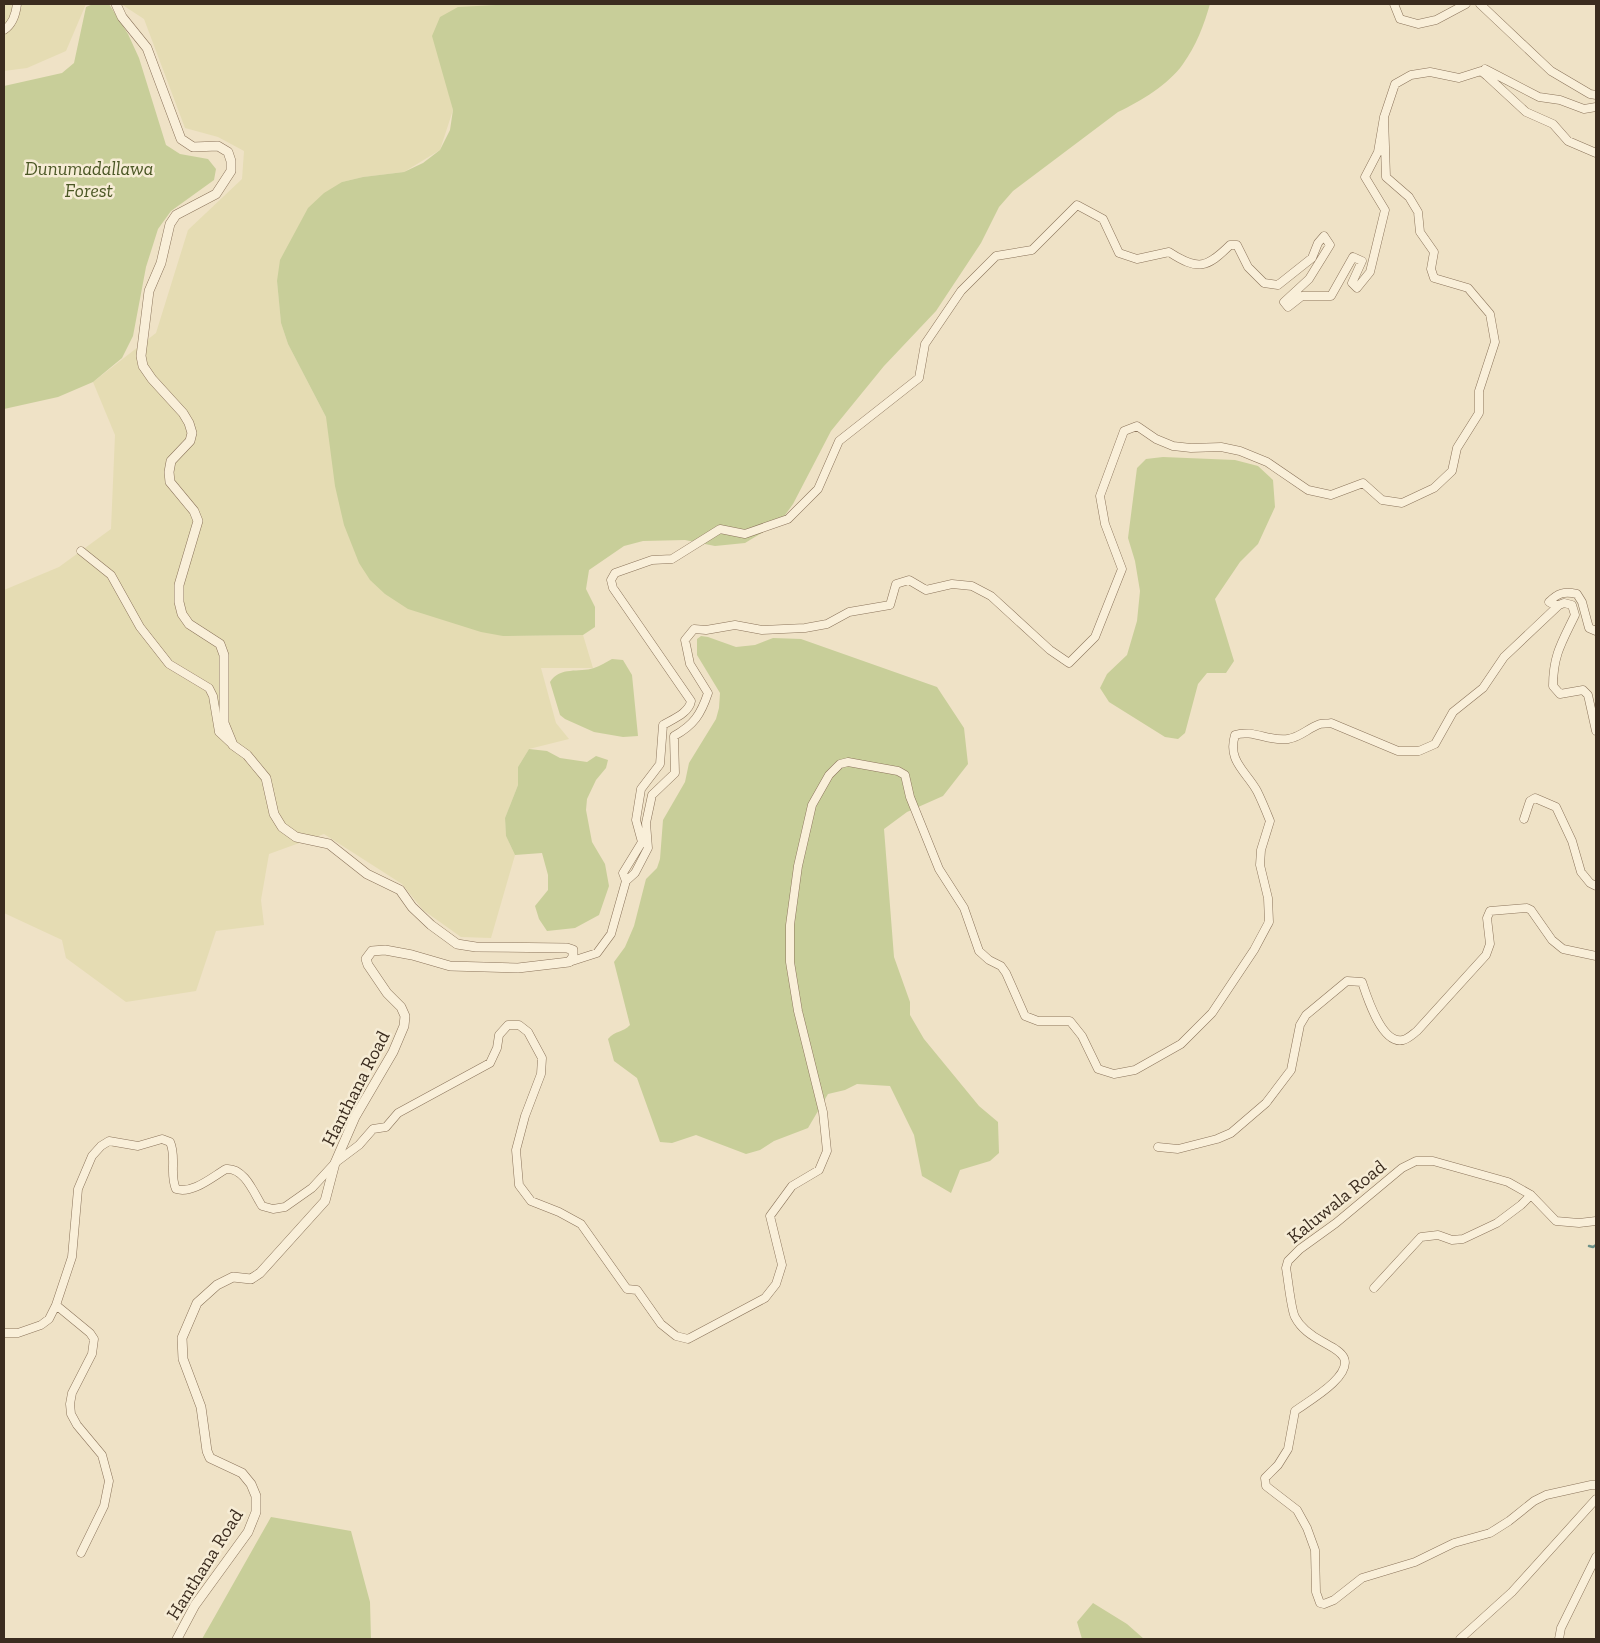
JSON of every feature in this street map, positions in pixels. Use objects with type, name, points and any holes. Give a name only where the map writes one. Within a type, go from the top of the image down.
[{"type":"street","points":[[4,30],[8,27],[16,13],[16,4]]},
{"type":"street","points":[[116,4],[122,17],[147,48],[181,139],[193,146],[218,146],[228,152],[231,160],[231,171],[216,194],[176,215],[170,224],[161,262],[149,291],[141,356],[143,366],[183,414],[192,433],[190,441],[171,461],[169,472],[170,482],[194,511],[198,521],[179,585],[179,602],[182,614],[189,624],[220,644],[224,655],[224,723],[233,745]]},
{"type":"street","points":[[1394,4],[1400,19],[1418,24],[1436,20],[1466,4]]},
{"type":"street","points":[[1480,4],[1551,71],[1590,94],[1596,94]]},
{"type":"street","points":[[1487,76],[1485,69],[1539,97],[1560,100],[1584,109],[1596,107]]},
{"type":"street","points":[[569,962],[597,953],[611,934],[626,881],[624,873],[642,842],[636,820],[641,789],[660,764],[663,725],[681,714],[690,706],[691,701],[613,588],[611,580],[615,572],[652,560],[672,559],[720,529],[745,534],[788,519],[818,489],[839,441],[919,378],[925,344],[962,291],[996,256],[1032,250],[1077,205],[1103,219],[1119,253],[1137,260],[1170,252],[1184,262],[1200,265],[1217,258],[1230,245],[1237,245],[1248,267],[1264,283],[1278,285],[1312,258],[1318,243],[1324,236],[1330,245],[1309,279],[1284,302],[1288,307],[1302,296],[1331,296],[1353,257],[1362,261],[1352,282],[1357,288],[1370,272],[1385,210],[1365,177],[1378,152],[1384,117],[1395,84],[1411,75],[1430,72],[1459,78],[1481,72],[1526,112],[1553,124],[1568,141],[1596,153]]},
{"type":"street","points":[[626,881],[635,873],[648,848],[646,823],[652,795],[675,772],[674,736],[687,729],[702,711],[708,693],[690,664],[686,640],[694,629],[706,630],[735,625],[762,630],[806,628],[827,624],[849,612],[890,605],[896,584],[909,580],[926,590],[952,584],[966,585],[972,586],[991,596],[1050,650],[1069,663],[1095,637],[1122,569],[1105,524],[1100,496],[1124,431],[1137,426],[1156,439],[1172,446],[1191,448],[1221,447],[1240,450],[1267,462],[1308,490],[1331,495],[1363,483],[1382,500],[1402,503],[1434,488],[1452,470],[1457,448],[1479,413],[1479,391],[1495,342],[1490,314],[1468,288],[1434,278],[1432,269],[1434,252],[1420,232],[1418,212],[1409,197],[1386,178],[1384,117]]},
{"type":"street","points":[[81,551],[111,575],[140,627],[169,664],[209,688],[213,696],[219,732],[247,755],[266,778],[274,814],[282,827],[296,837],[330,844],[367,874],[400,890],[412,907],[431,925],[458,944],[476,947],[567,948],[573,950],[573,957],[569,962]]},
{"type":"street","points":[[1596,631],[1589,628],[1582,602],[1577,594],[1566,592],[1556,595],[1549,602],[1554,605],[1564,603],[1572,605],[1575,615],[1558,651],[1553,668],[1553,686],[1560,694],[1583,690],[1588,695],[1596,731]]},
{"type":"street","points":[[4,1333],[18,1333],[41,1325],[49,1318],[56,1305],[72,1257],[78,1189],[92,1156],[101,1146],[109,1141],[138,1146],[162,1140],[170,1142],[173,1149],[172,1181],[176,1189],[183,1191],[192,1189],[226,1168],[232,1168],[240,1172],[262,1206],[273,1209],[285,1207],[312,1188],[335,1163],[359,1145],[373,1129],[386,1126],[398,1113],[490,1062],[497,1048],[499,1035],[508,1025],[519,1025],[528,1032],[542,1058],[541,1074],[525,1116],[516,1150],[519,1185],[531,1201],[559,1212],[581,1224],[627,1289],[637,1290],[661,1324],[676,1336],[688,1339],[764,1298],[776,1284],[782,1265],[770,1216],[792,1186],[819,1170],[827,1151],[823,1112],[798,1011],[790,962],[790,925],[798,866],[812,805],[829,775],[840,764],[848,762],[898,771],[905,775],[910,797],[939,870],[964,908],[979,951],[988,960],[1001,966],[1006,973],[1025,1016],[1038,1021],[1070,1021],[1082,1036],[1098,1069],[1114,1074],[1135,1070],[1181,1044],[1212,1013],[1254,950],[1269,922],[1268,898],[1260,865],[1261,850],[1270,821],[1257,791],[1234,757],[1232,746],[1235,735],[1244,732],[1268,738],[1287,740],[1300,736],[1320,724],[1331,723],[1398,751],[1419,751],[1435,744],[1452,712],[1482,688],[1504,657],[1559,605]]},
{"type":"street","points":[[1524,819],[1530,801],[1535,798],[1556,807],[1572,840],[1581,872],[1590,883],[1596,886]]},
{"type":"street","points":[[1158,1148],[1178,1149],[1217,1139],[1231,1133],[1266,1103],[1291,1070],[1300,1025],[1306,1015],[1348,981],[1362,982],[1372,1010],[1392,1039],[1403,1040],[1417,1031],[1486,955],[1490,944],[1487,918],[1490,911],[1526,908],[1531,910],[1552,940],[1563,949],[1596,956]]},
{"type":"street","name":"Hanthana Road","points":[[177,1639],[195,1605],[248,1532],[256,1512],[256,1496],[251,1484],[242,1473],[210,1458],[207,1451],[201,1407],[183,1359],[182,1338],[197,1303],[217,1285],[233,1277],[251,1280],[260,1273],[325,1201],[335,1163],[355,1117],[393,1052],[404,1026],[405,1016],[401,1007],[387,993],[366,959],[372,951],[385,950],[412,955],[450,966],[518,968],[569,962]]},
{"type":"street","name":"Kaluwala Road","points":[[1596,1221],[1579,1223],[1556,1221],[1531,1195],[1508,1182],[1433,1161],[1416,1161],[1402,1168],[1336,1223],[1300,1249],[1288,1261],[1286,1268],[1294,1317],[1307,1333],[1338,1351],[1344,1357],[1345,1363],[1342,1373],[1333,1383],[1295,1411],[1288,1450],[1266,1478],[1266,1486],[1297,1510],[1307,1528],[1315,1550],[1316,1592],[1320,1603],[1324,1604],[1334,1600],[1362,1578],[1415,1562],[1454,1543],[1490,1533],[1534,1501],[1546,1495],[1596,1485]]},
{"type":"street","points":[[1374,1288],[1421,1238],[1438,1235],[1452,1240],[1463,1239],[1497,1223],[1531,1195]]},
{"type":"street","points":[[56,1305],[90,1333],[94,1339],[92,1354],[72,1393],[71,1414],[102,1455],[109,1481],[104,1506],[81,1553]]},
{"type":"street","points":[[1460,1639],[1512,1592],[1596,1499]]},
{"type":"street","points":[[1559,1639],[1561,1628],[1596,1557]]},
{"type":"shaded area","points":[[4,4],[86,4],[66,51],[27,68],[4,71]]},
{"type":"shaded area","points":[[121,4],[516,4],[444,74],[453,110],[440,150],[404,172],[363,177],[342,182],[277,281],[281,323],[288,344],[326,417],[503,636],[583,635],[593,668],[541,668],[556,723],[569,739],[529,749],[518,767],[518,785],[505,818],[506,836],[515,855],[491,938],[461,937],[423,910],[402,884],[324,834],[269,854],[261,900],[264,925],[216,931],[196,991],[126,1002],[66,958],[62,940],[4,913],[4,590],[59,567],[111,529],[115,435],[93,382],[156,333],[188,230],[242,179],[244,151],[218,137],[185,128],[144,19]]},
{"type":"green space","name":"Dunumadallawa Forest","points":[[93,4],[109,4],[128,34],[139,58],[166,145],[180,154],[208,159],[216,169],[214,180],[171,211],[158,229],[146,267],[133,336],[122,358],[93,382],[58,397],[4,409],[4,86],[62,73],[74,63],[86,7]]},
{"type":"green space","points":[[516,4],[1210,4],[1196,43],[1183,64],[1170,79],[1145,98],[1118,112],[1013,191],[999,207],[981,243],[936,311],[884,366],[831,431],[793,504],[780,522],[745,543],[715,546],[685,540],[643,541],[624,546],[589,570],[586,589],[595,607],[595,627],[583,635],[503,636],[481,632],[408,609],[385,594],[370,580],[359,563],[344,525],[335,486],[326,417],[288,344],[281,323],[277,281],[280,260],[308,208],[324,193],[342,182],[363,177],[404,172],[423,163],[440,150],[450,130],[453,110],[432,36],[440,17],[458,7]]},
{"type":"green space","points":[[1163,457],[1235,460],[1258,466],[1273,480],[1275,507],[1258,544],[1240,562],[1215,599],[1234,661],[1226,673],[1207,673],[1198,684],[1185,733],[1178,739],[1165,737],[1109,702],[1100,688],[1107,674],[1127,655],[1137,621],[1140,591],[1135,561],[1128,538],[1137,468],[1146,459]]},
{"type":"green space","points":[[701,636],[736,647],[755,645],[773,638],[801,639],[937,687],[964,728],[968,764],[943,796],[907,812],[884,829],[894,957],[910,1002],[910,1015],[924,1039],[979,1106],[998,1122],[999,1153],[990,1161],[960,1170],[951,1193],[922,1176],[914,1135],[890,1086],[857,1084],[845,1090],[828,1094],[808,1128],[774,1141],[760,1150],[746,1154],[696,1135],[672,1143],[660,1142],[637,1078],[614,1061],[608,1039],[613,1034],[630,1025],[614,962],[625,947],[634,926],[646,879],[657,868],[660,859],[663,820],[685,782],[689,763],[716,719],[719,708],[720,693],[697,655],[697,639]]},
{"type":"green space","points":[[612,659],[623,660],[632,675],[638,736],[623,737],[594,732],[560,715],[550,682],[554,677],[564,672],[594,668]]},
{"type":"green space","points":[[529,749],[547,751],[560,758],[587,762],[596,756],[608,760],[606,768],[596,780],[587,799],[586,810],[592,842],[605,864],[609,886],[599,915],[575,928],[547,931],[539,919],[535,906],[548,890],[548,875],[542,853],[515,855],[506,836],[505,818],[518,785],[518,767]]},
{"type":"green space","points":[[271,1517],[351,1531],[370,1602],[371,1639],[202,1639]]},
{"type":"green space","points":[[1093,1603],[1127,1624],[1144,1639],[1082,1639],[1077,1622]]},
{"type":"waterway","points":[[1589,1246],[1593,1247],[1596,1245]]}]
